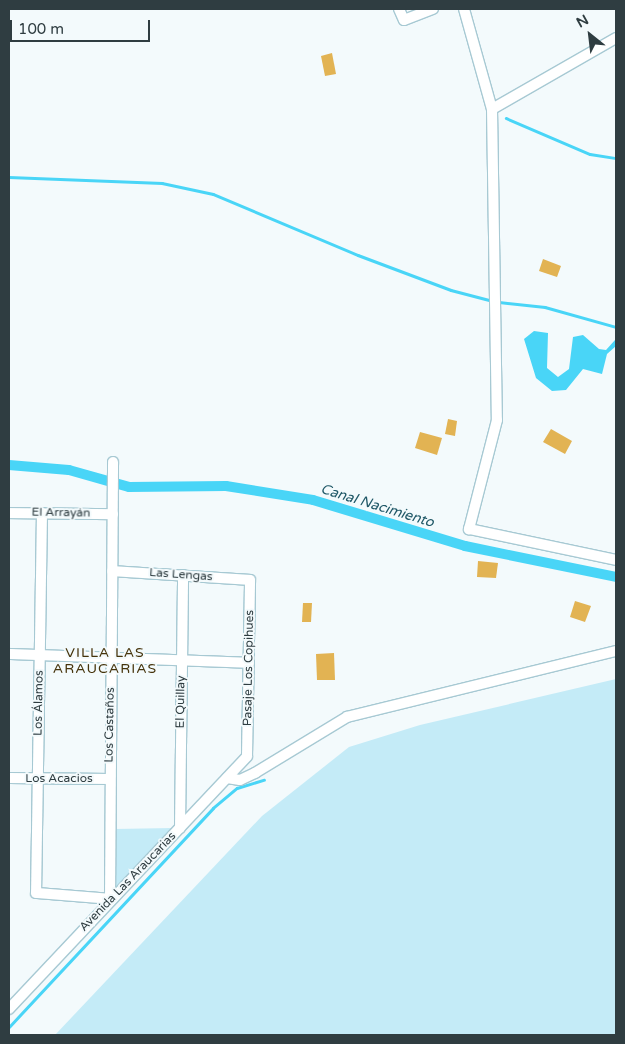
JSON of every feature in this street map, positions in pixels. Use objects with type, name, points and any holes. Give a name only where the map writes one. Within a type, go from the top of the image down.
[{"type":"street","points":[[399,9],[404,20],[433,9]]},
{"type":"street","points":[[464,9],[492,109],[497,420],[469,529],[616,560]]},
{"type":"street","points":[[492,109],[616,38]]},
{"type":"street","name":"Los Castaños","points":[[110,899],[113,462]]},
{"type":"street","name":"El Arrayán","points":[[9,513],[113,514]]},
{"type":"street","name":"Los Álamos","points":[[42,513],[36,893],[110,899]]},
{"type":"street","name":"Las Lengas","points":[[112,571],[250,580]]},
{"type":"street","name":"El Quillay","points":[[180,828],[183,576]]},
{"type":"street","name":"Pasaje Los Copihues","points":[[247,756],[250,580]]},
{"type":"street","points":[[226,778],[240,780],[255,773],[347,717],[616,651]]},
{"type":"street","points":[[9,654],[111,656],[249,663]]},
{"type":"street","name":"Avenida Las Araucarias","points":[[9,1009],[110,899],[247,756]]},
{"type":"street","name":"Los Acacios","points":[[9,778],[110,779]]},
{"type":"shaded area","points":[[616,679],[616,1035],[55,1035],[262,816],[349,747],[420,725]]},
{"type":"shaded area","points":[[173,828],[114,890],[114,829]]},
{"type":"water","points":[[534,331],[548,333],[547,368],[558,377],[569,369],[573,337],[583,335],[599,349],[606,350],[615,340],[616,346],[607,354],[602,374],[583,369],[566,390],[552,391],[536,378],[524,339]]},
{"type":"building","points":[[332,53],[336,74],[325,76],[321,56]]},
{"type":"building","points":[[543,259],[561,266],[557,277],[539,271]]},
{"type":"building","points":[[448,419],[457,421],[455,436],[445,434]]},
{"type":"building","points":[[551,429],[572,441],[565,454],[543,442]]},
{"type":"building","points":[[420,432],[442,438],[437,455],[415,448]]},
{"type":"building","points":[[478,561],[498,563],[496,578],[477,577]]},
{"type":"building","points":[[575,601],[591,606],[585,622],[570,617]]},
{"type":"building","points":[[303,603],[312,603],[311,622],[302,622]]},
{"type":"building","points":[[334,653],[335,680],[317,680],[316,654]]},
{"type":"waterway","points":[[506,118],[590,154],[616,158]]},
{"type":"waterway","points":[[9,177],[162,183],[213,194],[358,255],[451,290],[493,301]]},
{"type":"waterway","points":[[499,302],[545,307],[616,327]]},
{"type":"waterway","name":"Canal Nacimiento","points":[[9,465],[69,470],[129,487],[226,486],[313,500],[465,546],[616,577]]},
{"type":"waterway","points":[[9,1027],[213,808],[237,788],[264,780]]},
{"type":"district","name":"VILLA LAS ARAUCARIAS","points":[[105,662]]}]
